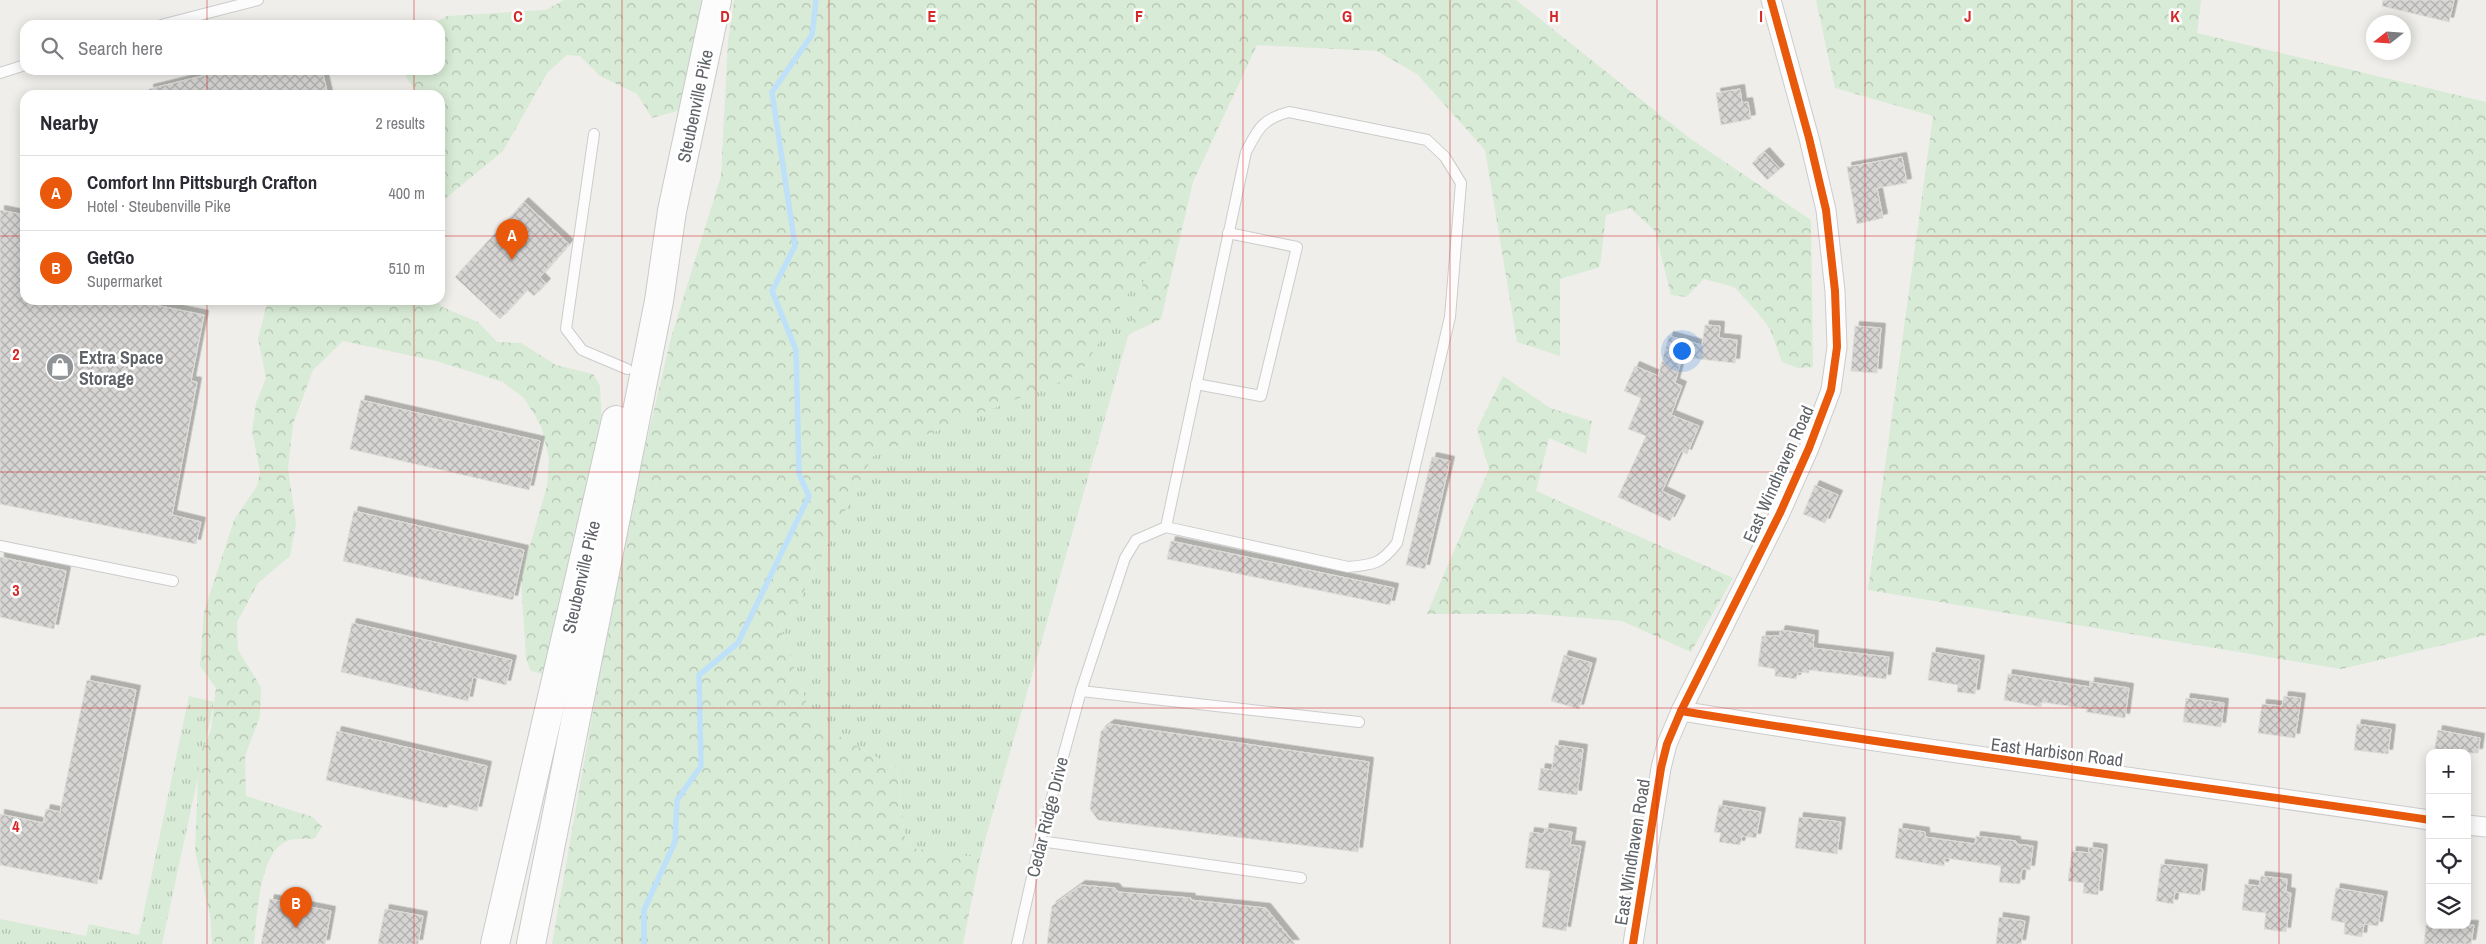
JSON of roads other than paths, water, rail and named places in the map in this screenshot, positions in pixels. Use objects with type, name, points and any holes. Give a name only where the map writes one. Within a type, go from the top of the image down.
[{"type":"main road","name":"Steubenville Pike","points":[[531,944],[659,301],[672,211],[718,0]]},
{"type":"main road","name":"Steubenville Pike","points":[[495,944],[514,856],[552,703],[643,298],[672,211]]},
{"type":"street","name":"East Windhaven Road","points":[[1633,944],[1661,768],[1667,744],[1681,711],[1780,513],[1809,448],[1831,390],[1837,347],[1835,291],[1826,210],[1809,138],[1771,0]]},
{"type":"street","name":"East Harbison Road","points":[[1681,711],[1972,756],[2209,787],[2426,819]]},
{"type":"street","points":[[2471,825],[2486,827]]},
{"type":"lane","points":[[180,20],[258,0]]},
{"type":"lane","points":[[0,73],[20,67]]},
{"type":"lane","points":[[1289,112],[1427,140],[1445,156],[1460,183],[1450,316],[1397,543],[1386,558],[1371,565],[1348,567],[1166,527],[1228,233],[1246,152],[1259,126],[1273,116],[1289,112]]},
{"type":"lane","points":[[594,134],[566,328],[582,350],[627,369]]},
{"type":"lane","points":[[1196,384],[1261,396],[1297,247],[1228,233]]},
{"type":"lane","name":"Cedar Ridge Drive","points":[[1017,944],[1040,841],[1080,691],[1124,558],[1136,540],[1166,527]]},
{"type":"lane","points":[[0,546],[173,581]]},
{"type":"lane","points":[[1080,691],[1359,722]]},
{"type":"lane","points":[[1040,841],[1301,878]]},
{"type":"waterway","points":[[644,944],[644,910],[675,842],[677,800],[701,766],[699,675],[738,643],[809,496],[799,474],[796,350],[772,291],[795,246],[772,92],[812,35],[816,0]]},
{"type":"place","name":"Comfort Inn Pittsburgh Crafton","points":[[512,260]]},
{"type":"place","name":"Extra Space Storage","points":[[60,367]]},
{"type":"place","name":"GetGo","points":[[296,928]]}]
